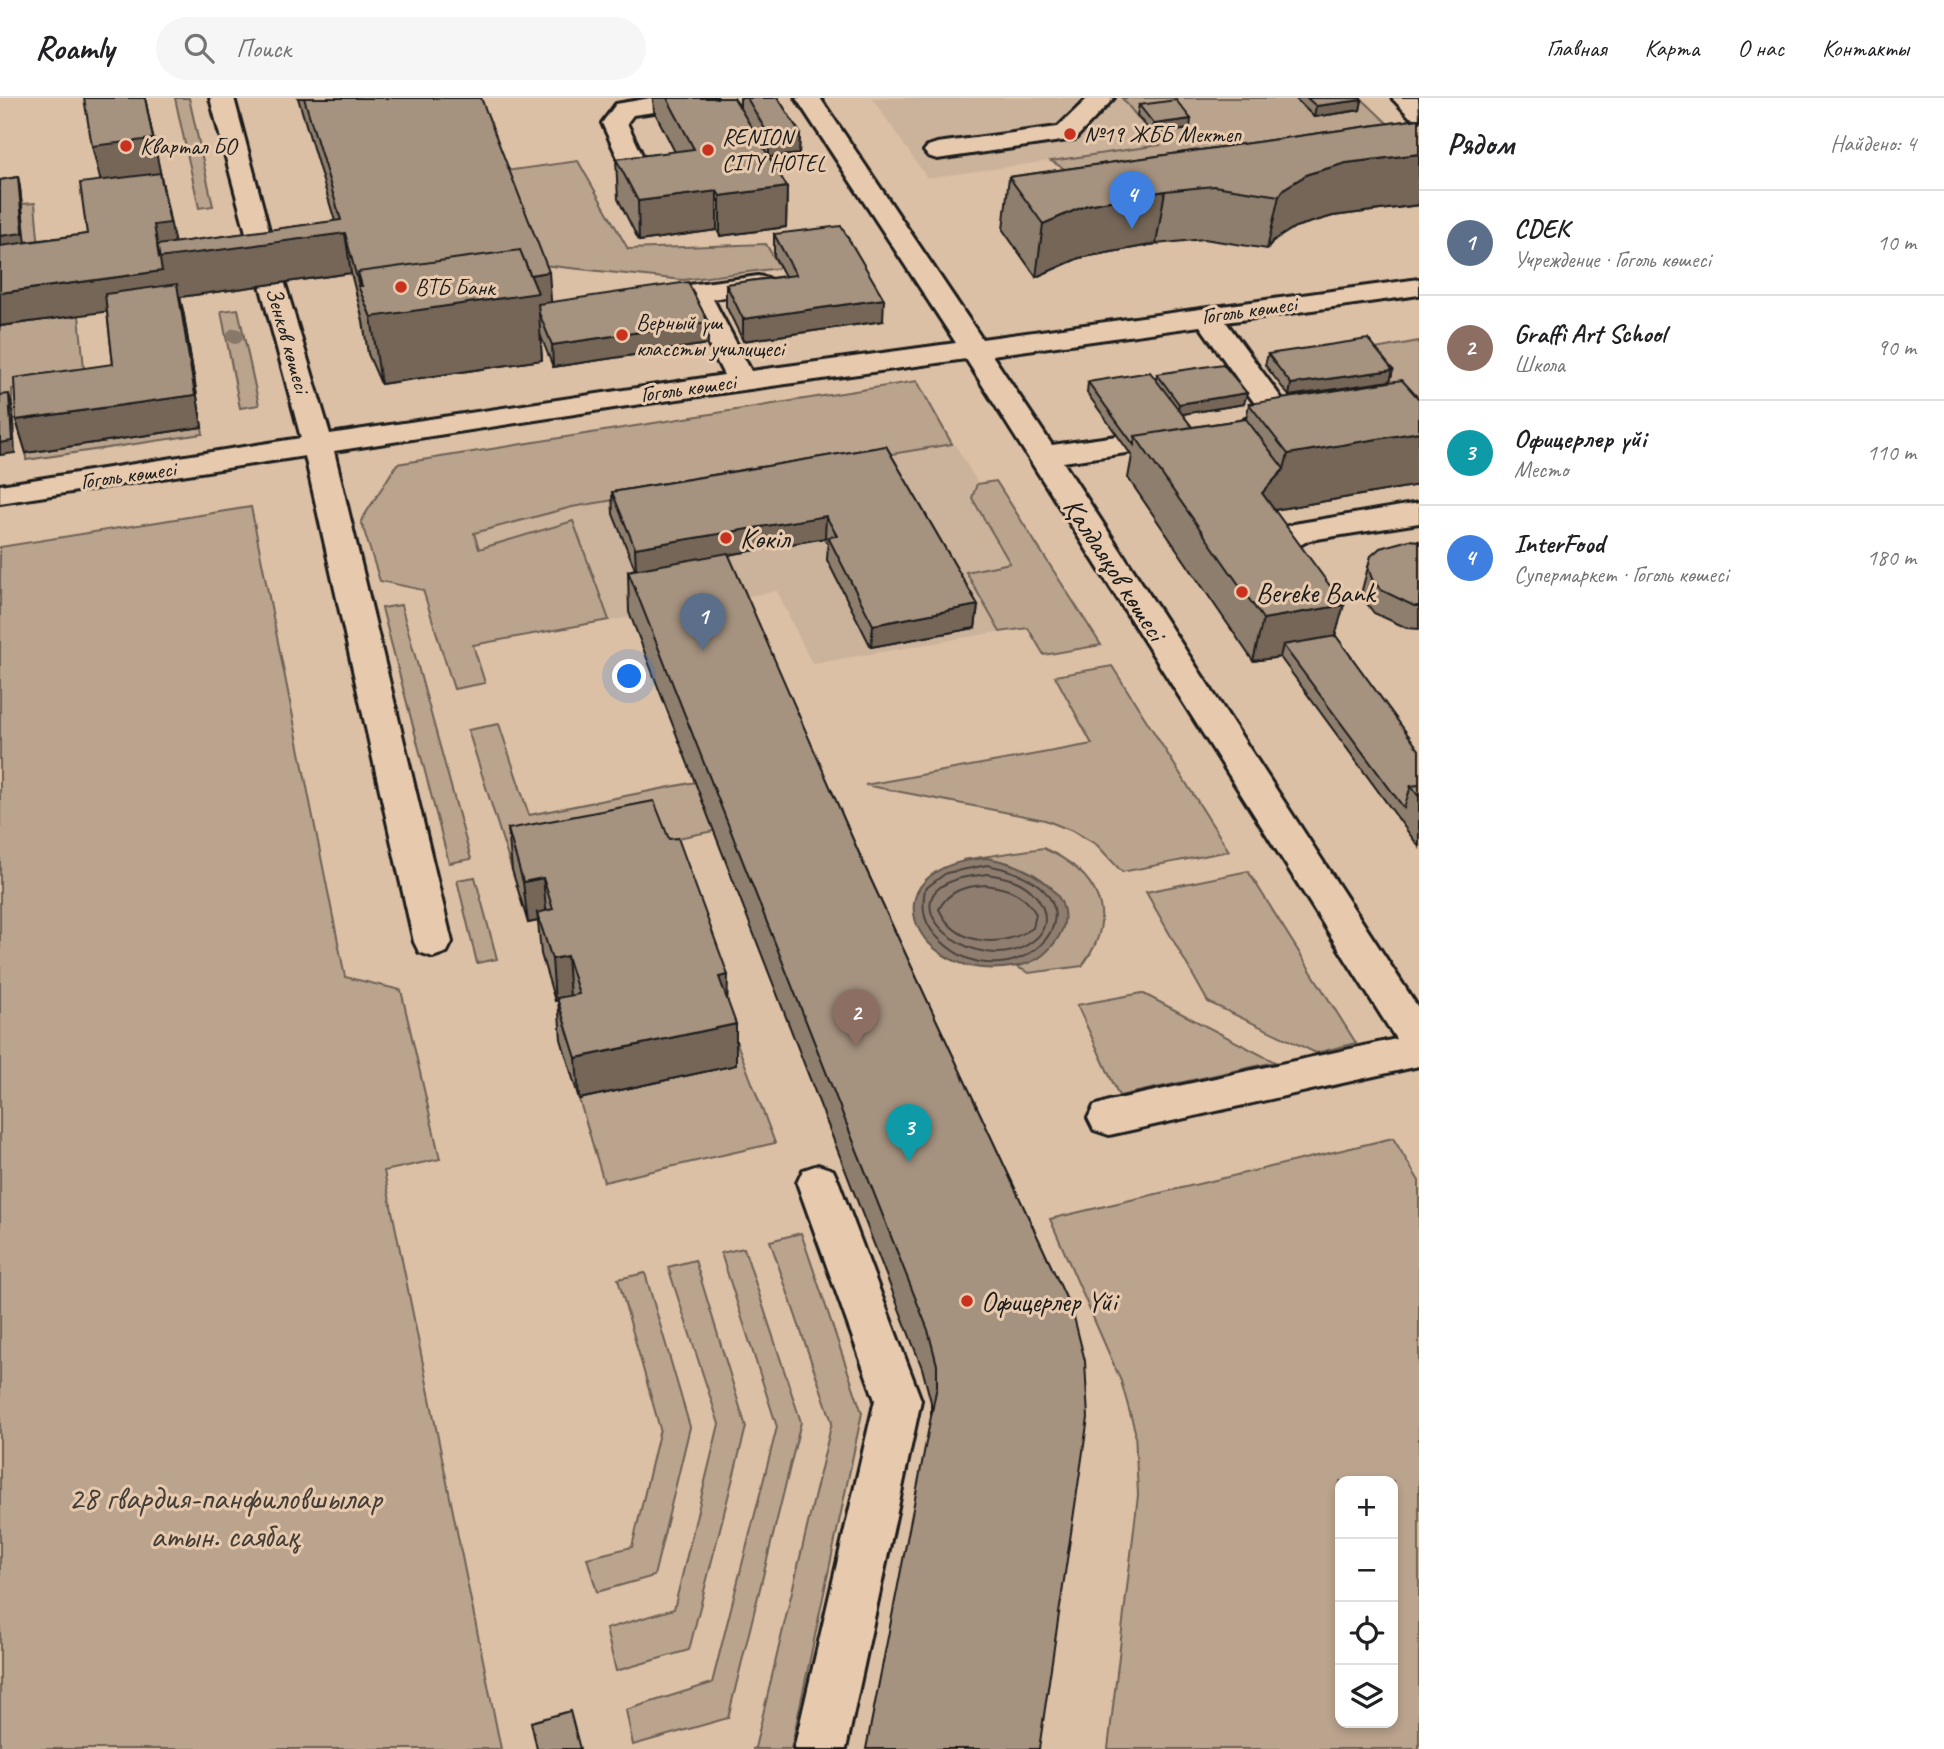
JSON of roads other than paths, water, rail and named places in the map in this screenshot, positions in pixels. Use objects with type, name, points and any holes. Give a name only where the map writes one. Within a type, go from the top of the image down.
[{"type":"street","name":"Зенков көшесі","points":[[222,98],[257,234],[318,446],[433,942]]},
{"type":"street","points":[[642,182],[614,123],[625,109],[704,98]]},
{"type":"street","name":"Қалдаяқов көшесі","points":[[808,98],[973,347],[1419,1042]]},
{"type":"street","points":[[937,151],[1066,134],[1102,98]]},
{"type":"street","points":[[1404,98],[1419,112]]},
{"type":"street","points":[[620,305],[758,284]]},
{"type":"street","name":"Гоголь көшесі","points":[[0,494],[741,380],[1419,287]]},
{"type":"street","points":[[696,293],[741,380]]},
{"type":"street","points":[[1042,456],[1283,421],[1207,316]]},
{"type":"street","points":[[1275,550],[1287,537],[1305,531],[1419,513]]},
{"type":"street","points":[[1109,1118],[1419,1050]]},
{"type":"street","points":[[818,1183],[898,1400],[820,1749]]},
{"type":"water","points":[[987,858],[1006,862],[1041,879],[1054,891],[1062,905],[1064,920],[1058,937],[1043,955],[1034,961],[1003,968],[970,966],[944,955],[925,939],[915,919],[915,898],[926,880],[950,865]]},
{"type":"place","name":"№19 ЖББ Мектеп","points":[[1070,134]]},
{"type":"place","name":"Квартал БО","points":[[126,146]]},
{"type":"place","name":"RENION CITY HOTEL","points":[[708,150]]},
{"type":"place","name":"InterFood","points":[[1132,229]]},
{"type":"place","name":"ВТБ Банк","points":[[401,287]]},
{"type":"place","name":"Верный үш классты училищесі","points":[[622,335]]},
{"type":"place","name":"Көкіл","points":[[726,538]]},
{"type":"place","name":"Bereke Bank","points":[[1242,592]]},
{"type":"place","name":"CDEK","points":[[703,651]]},
{"type":"place","name":"Graffi Art School","points":[[856,1047]]},
{"type":"place","name":"Офицерлер үйі","points":[[909,1162]]},
{"type":"place","name":"Офицерлер Үйі","points":[[967,1301]]},
{"type":"park label","name":"28 гвардия-панфиловшылар атын. саябақ","points":[[225,1517]]}]
